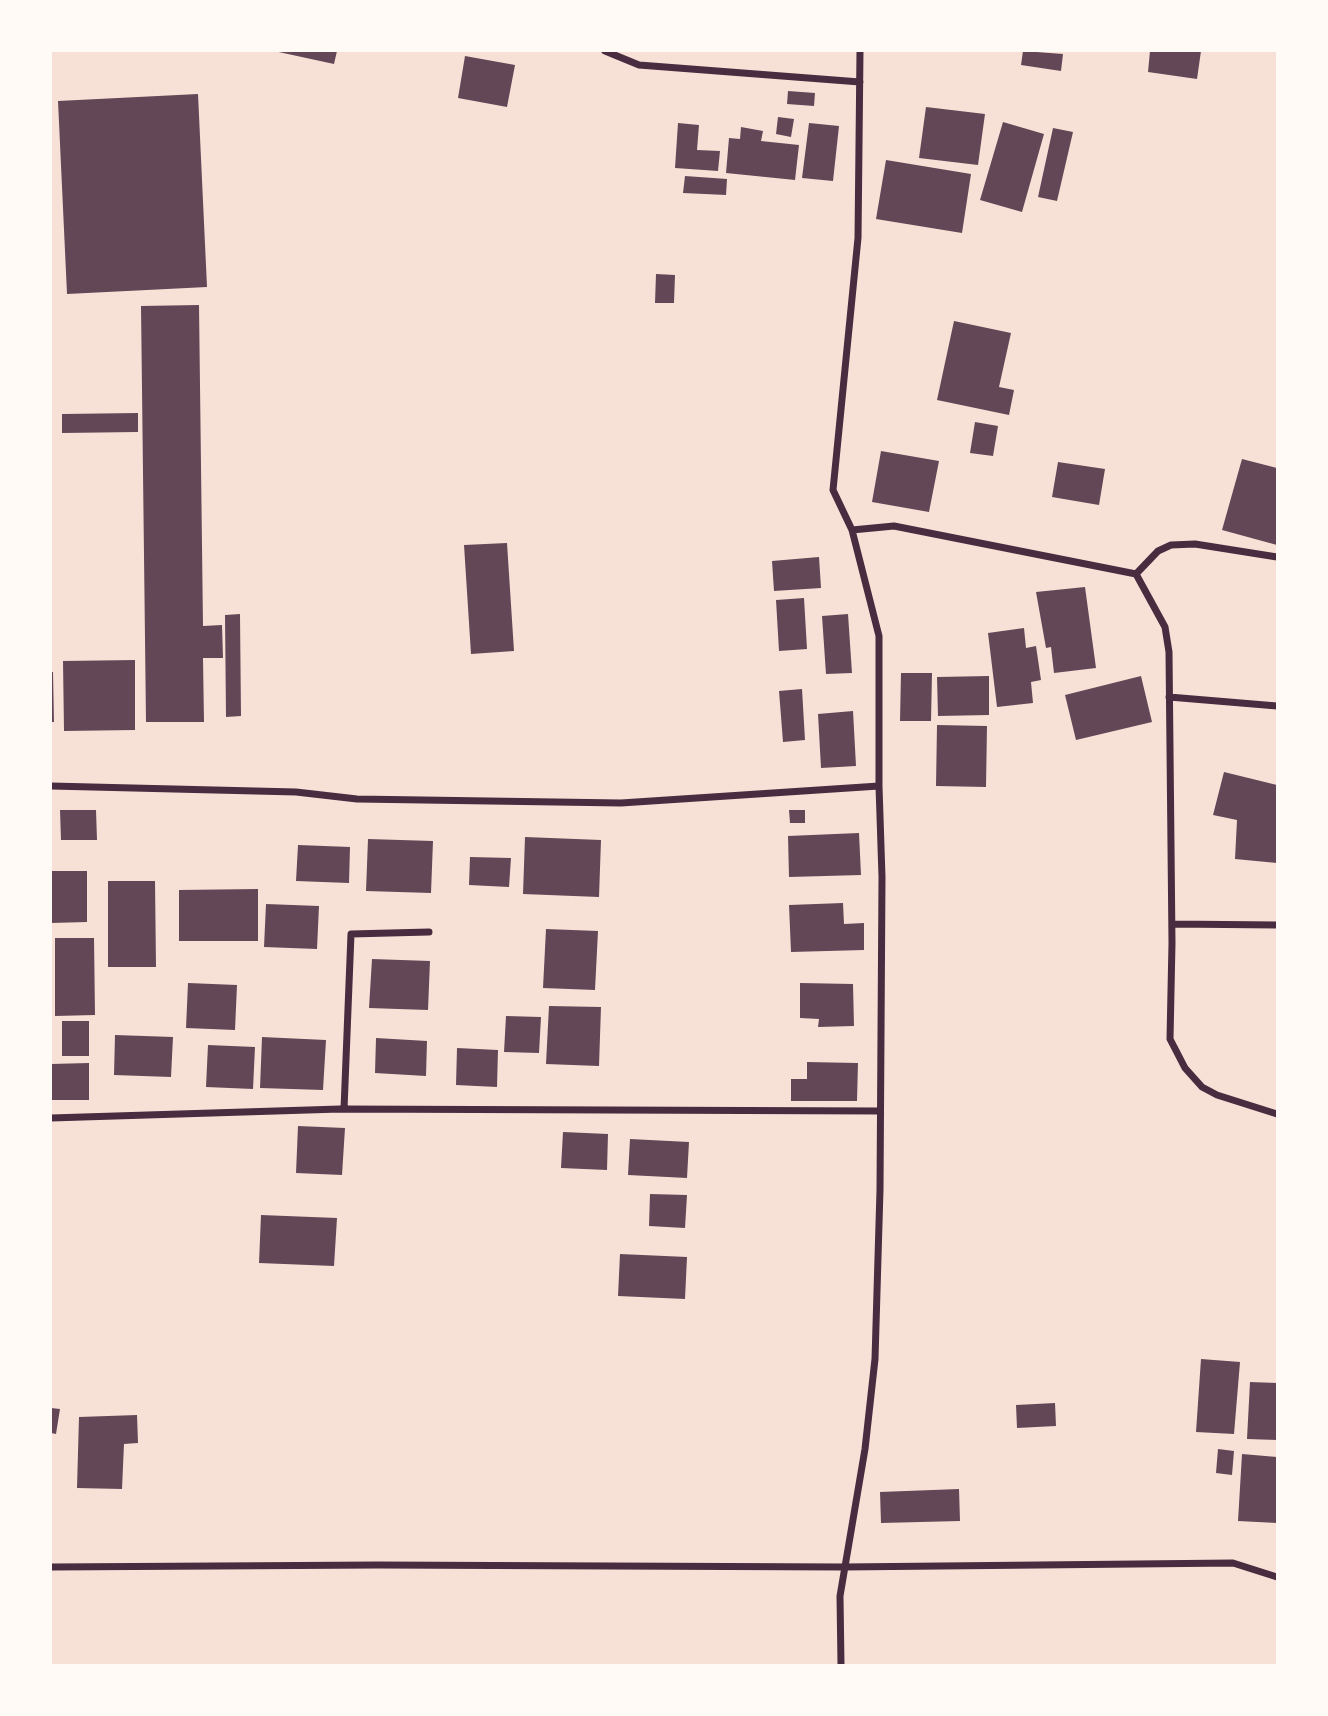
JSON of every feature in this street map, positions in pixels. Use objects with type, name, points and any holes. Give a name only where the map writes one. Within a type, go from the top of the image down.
[{"type":"street","points":[[604,51],[639,65],[860,82]]},
{"type":"street","points":[[841,1665],[840,1596],[865,1449],[875,1359],[880,1111],[882,877],[879,636],[852,530],[833,490],[858,238],[860,51]]},
{"type":"street","points":[[852,530],[894,526],[1136,574]]},
{"type":"street","points":[[1136,574],[1158,551],[1171,545],[1195,544],[1277,556]]},
{"type":"street","points":[[1136,574],[1165,627],[1169,652],[1172,924],[1170,1039],[1185,1068],[1202,1087],[1217,1095],[1277,1114]]},
{"type":"street","points":[[1169,697],[1277,706]]},
{"type":"street","points":[[51,786],[296,792],[357,799],[621,803],[879,786]]},
{"type":"street","points":[[1172,924],[1277,925]]},
{"type":"street","points":[[344,1109],[351,934],[429,932]]},
{"type":"street","points":[[51,1118],[344,1109],[880,1111]]},
{"type":"street","points":[[51,1567],[844,1567],[1233,1563],[1277,1577]]},
{"type":"building","points":[[274,51],[337,51],[334,64]]},
{"type":"building","points":[[1023,51],[1063,54],[1061,71],[1021,65]]},
{"type":"building","points":[[1150,51],[1201,51],[1197,79],[1148,72]]},
{"type":"building","points":[[465,56],[515,65],[507,107],[458,98]]},
{"type":"building","points":[[788,91],[815,93],[814,106],[787,104]]},
{"type":"building","points":[[198,94],[207,287],[67,294],[58,101]]},
{"type":"building","points":[[926,107],[985,114],[978,165],[919,158]]},
{"type":"building","points":[[778,117],[794,119],[791,137],[776,134]]},
{"type":"building","points":[[1003,122],[1044,134],[1022,212],[980,200]]},
{"type":"building","points":[[678,123],[699,125],[697,150],[720,151],[718,171],[675,168]]},
{"type":"building","points":[[809,123],[839,126],[833,181],[802,178]]},
{"type":"building","points":[[741,127],[763,131],[761,141],[799,145],[795,180],[726,173],[729,138],[740,139]]},
{"type":"building","points":[[1053,128],[1073,132],[1057,201],[1038,197]]},
{"type":"building","points":[[886,160],[971,174],[962,233],[876,219]]},
{"type":"building","points":[[685,176],[727,179],[726,195],[683,193]]},
{"type":"building","points":[[656,274],[675,275],[674,303],[655,303]]},
{"type":"building","points":[[199,305],[203,626],[222,625],[223,658],[203,658],[204,722],[146,722],[141,306]]},
{"type":"building","points":[[954,321],[1011,333],[999,387],[1014,390],[1009,415],[937,400]]},
{"type":"building","points":[[138,413],[138,432],[62,433],[62,414]]},
{"type":"building","points":[[975,422],[998,426],[993,456],[970,453]]},
{"type":"building","points":[[881,451],[939,461],[929,512],[872,502]]},
{"type":"building","points":[[1242,459],[1277,468],[1277,545],[1222,530]]},
{"type":"building","points":[[1058,462],[1105,469],[1099,505],[1052,497]]},
{"type":"building","points":[[507,543],[514,651],[471,654],[464,545]]},
{"type":"building","points":[[819,557],[821,588],[774,591],[772,561]]},
{"type":"building","points":[[1085,587],[1096,668],[1054,673],[1051,647],[1046,648],[1036,592]]},
{"type":"building","points":[[804,598],[807,649],[779,651],[776,600]]},
{"type":"building","points":[[240,614],[241,716],[226,717],[225,615]]},
{"type":"building","points":[[848,614],[852,673],[826,674],[822,616]]},
{"type":"building","points":[[1024,628],[1026,648],[1036,646],[1041,680],[1031,682],[1033,703],[997,707],[988,633]]},
{"type":"building","points":[[135,660],[135,730],[64,731],[63,661]]},
{"type":"building","points":[[53,672],[54,722],[51,722]]},
{"type":"building","points":[[901,673],[932,673],[931,721],[900,721]]},
{"type":"building","points":[[989,676],[989,715],[938,716],[937,677]]},
{"type":"building","points":[[1141,676],[1152,722],[1076,740],[1065,695]]},
{"type":"building","points":[[802,689],[805,740],[783,742],[779,691]]},
{"type":"building","points":[[853,711],[856,766],[821,768],[818,714]]},
{"type":"building","points":[[937,725],[987,726],[986,787],[936,786]]},
{"type":"building","points":[[1224,772],[1277,785],[1277,863],[1235,859],[1237,820],[1213,815]]},
{"type":"building","points":[[60,810],[96,810],[97,840],[61,840]]},
{"type":"building","points":[[789,810],[805,810],[805,823],[790,823]]},
{"type":"building","points":[[859,833],[861,875],[789,877],[788,836]]},
{"type":"building","points":[[525,837],[601,840],[599,897],[523,894]]},
{"type":"building","points":[[368,839],[433,841],[431,893],[366,891]]},
{"type":"building","points":[[298,845],[350,847],[349,883],[296,881]]},
{"type":"building","points":[[470,857],[511,858],[509,887],[469,885]]},
{"type":"building","points":[[51,871],[87,871],[87,922],[51,923]]},
{"type":"building","points":[[108,881],[155,881],[156,967],[108,967]]},
{"type":"building","points":[[258,889],[258,941],[179,941],[179,890]]},
{"type":"building","points":[[843,903],[844,924],[864,923],[864,950],[791,952],[789,905]]},
{"type":"building","points":[[266,904],[319,906],[317,949],[264,947]]},
{"type":"building","points":[[546,929],[598,931],[595,990],[543,988]]},
{"type":"building","points":[[55,938],[94,938],[95,1015],[55,1016]]},
{"type":"building","points":[[372,959],[430,961],[428,1010],[369,1008]]},
{"type":"building","points":[[188,983],[237,985],[235,1030],[186,1028]]},
{"type":"building","points":[[800,983],[853,984],[854,1026],[818,1027],[819,1019],[800,1018]]},
{"type":"building","points":[[549,1006],[601,1007],[599,1066],[546,1064]]},
{"type":"building","points":[[506,1016],[541,1017],[539,1053],[504,1052]]},
{"type":"building","points":[[62,1021],[89,1021],[89,1056],[62,1056]]},
{"type":"building","points":[[115,1035],[173,1037],[171,1077],[114,1075]]},
{"type":"building","points":[[262,1037],[326,1040],[323,1090],[260,1088]]},
{"type":"building","points":[[376,1038],[427,1041],[426,1076],[375,1073]]},
{"type":"building","points":[[208,1045],[255,1047],[253,1089],[206,1087]]},
{"type":"building","points":[[457,1048],[498,1050],[497,1087],[456,1085]]},
{"type":"building","points":[[807,1062],[858,1063],[857,1101],[791,1101],[791,1079],[807,1079]]},
{"type":"building","points":[[89,1063],[89,1100],[51,1100],[51,1064]]},
{"type":"building","points":[[298,1126],[345,1128],[342,1175],[296,1173]]},
{"type":"building","points":[[563,1132],[608,1134],[607,1170],[561,1168]]},
{"type":"building","points":[[630,1139],[689,1142],[687,1178],[628,1175]]},
{"type":"building","points":[[650,1194],[687,1195],[685,1228],[649,1226]]},
{"type":"building","points":[[261,1215],[337,1218],[334,1266],[259,1263]]},
{"type":"building","points":[[620,1254],[687,1257],[685,1299],[618,1296]]},
{"type":"building","points":[[1201,1359],[1240,1362],[1234,1434],[1196,1432]]},
{"type":"building","points":[[1250,1382],[1277,1383],[1277,1440],[1247,1439]]},
{"type":"building","points":[[1055,1403],[1056,1426],[1017,1428],[1016,1405]]},
{"type":"building","points":[[51,1408],[60,1409],[56,1434],[51,1433]]},
{"type":"building","points":[[137,1415],[138,1443],[124,1444],[122,1489],[77,1488],[79,1417]]},
{"type":"building","points":[[1218,1449],[1234,1451],[1232,1475],[1216,1473]]},
{"type":"building","points":[[1242,1454],[1277,1457],[1277,1523],[1238,1521]]},
{"type":"building","points":[[959,1489],[960,1521],[881,1523],[880,1492]]}]
